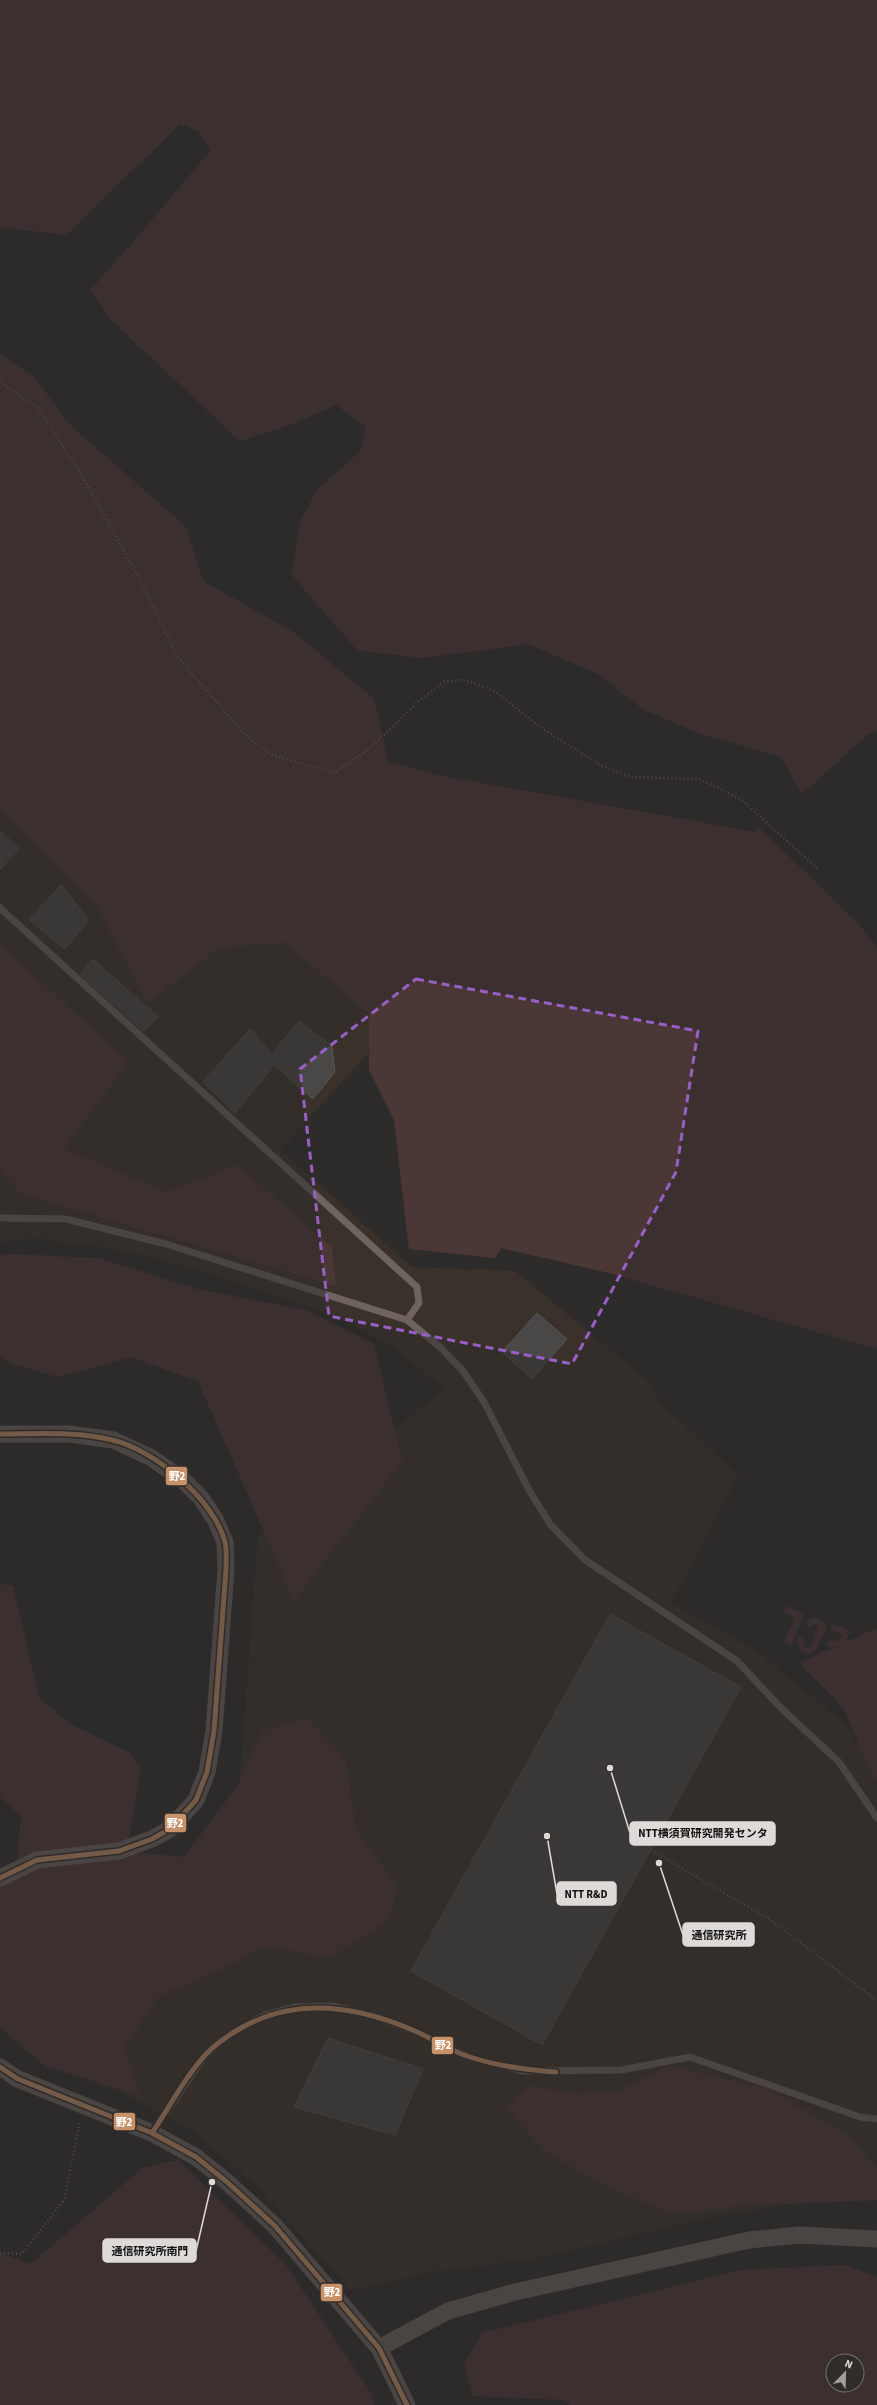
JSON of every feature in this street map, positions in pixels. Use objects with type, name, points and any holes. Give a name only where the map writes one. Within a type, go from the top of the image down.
[{"type":"street","points":[[0,1434],[70,1434],[113,1440],[150,1457],[182,1479],[201,1498],[216,1519],[225,1542],[226,1570],[214,1731],[207,1772],[196,1800],[170,1829],[152,1839],[119,1851],[37,1860],[0,1878]]},
{"type":"street","points":[[0,2066],[18,2079],[152,2133],[196,2157],[275,2226],[379,2348],[407,2405]]},
{"type":"street","points":[[379,2348],[448,2311],[515,2292],[749,2240],[799,2235],[877,2239]]},
{"type":"lane","points":[[0,908],[417,1287],[419,1303],[407,1320]]},
{"type":"lane","points":[[0,1218],[66,1218],[166,1244],[407,1320],[441,1348],[463,1371],[484,1402],[529,1490],[550,1524],[585,1560],[737,1661],[780,1707],[839,1762],[877,1818]]},
{"type":"lane","points":[[152,2133],[204,2057],[230,2034],[265,2015],[295,2007],[333,2006],[371,2015],[407,2028],[472,2058],[523,2070],[621,2070],[690,2057],[860,2117],[877,2119]]},
{"type":"path","points":[[0,382],[37,408],[80,472],[140,580],[177,656],[243,733],[270,754],[334,773],[368,750],[419,701],[445,681],[466,680],[496,692],[540,727],[600,765],[630,777],[700,779],[742,800],[819,870]]},
{"type":"path","points":[[651,1850],[771,1920],[877,2001]]},
{"type":"path","points":[[0,2253],[22,2254],[64,2200],[83,2106]]},
{"type":"highlighted area","points":[[416,979],[698,1031],[676,1172],[572,1364],[329,1316],[300,1069]]},
{"type":"shaded area","points":[[0,0],[877,0],[877,731],[866,736],[802,794],[781,757],[704,735],[644,710],[598,674],[528,644],[422,658],[357,650],[292,575],[300,521],[318,489],[361,451],[366,427],[336,405],[293,424],[240,441],[110,319],[91,289],[136,239],[211,150],[198,131],[180,124],[66,235],[0,227]]},
{"type":"shaded area","points":[[0,354],[35,378],[69,424],[186,527],[203,581],[295,633],[374,699],[388,761],[436,775],[755,832],[758,827],[857,922],[877,948],[877,1349],[609,1273],[501,1248],[495,1258],[409,1249],[394,1120],[369,1070],[369,1014],[286,943],[220,947],[148,1003],[96,905],[0,808]]},
{"type":"shaded area","points":[[0,766],[219,923],[325,929],[400,1018],[280,1150],[412,1267],[515,1271],[650,1383],[659,1402],[738,1475],[671,1603],[755,1650],[843,1723],[877,1772],[877,2200],[827,2199],[728,2213],[537,2258],[429,2272],[351,2290],[256,2185],[188,2127],[116,2090],[66,2071],[23,2050],[0,2028],[0,1916],[167,1869],[202,1843],[239,1797],[258,1536],[445,1389],[391,1345],[336,1316],[223,1277],[130,1251],[37,1238],[0,1241]]},
{"type":"shaded area","points":[[0,945],[129,1062],[63,1149],[166,1192],[237,1165],[332,1247],[336,1286],[22,1194],[0,1171]]},
{"type":"shaded area","points":[[5,1254],[98,1258],[200,1290],[306,1310],[374,1344],[402,1462],[294,1600],[198,1381],[131,1357],[58,1377],[10,1363],[0,1357],[0,1256]]},
{"type":"shaded area","points":[[0,1584],[13,1586],[39,1698],[72,1725],[128,1752],[141,1768],[126,1852],[184,1857],[238,1785],[262,1731],[307,1719],[345,1758],[356,1831],[398,1888],[387,1921],[330,1957],[262,1947],[229,1966],[159,1996],[125,2047],[139,2095],[45,2066],[0,2026],[0,1883],[17,1867],[21,1816],[0,1797]]},
{"type":"shaded area","points":[[786,1606],[804,1614],[791,1645],[784,1642],[795,1617],[783,1612]]},
{"type":"shaded area","points":[[815,1617],[825,1622],[827,1626],[816,1650],[808,1654],[801,1652],[797,1641],[799,1637],[804,1639],[803,1646],[808,1648],[811,1645],[818,1626],[815,1624],[810,1627],[806,1625],[808,1620]]},
{"type":"shaded area","points":[[832,1624],[850,1631],[846,1642],[877,1628],[877,1778],[874,1779],[844,1709],[800,1663],[820,1654],[821,1651],[824,1652],[834,1648],[827,1645],[830,1639],[838,1642],[842,1635],[830,1629]]},
{"type":"shaded area","points":[[669,2066],[766,2089],[846,2134],[877,2168],[877,2200],[753,2205],[673,2214],[615,2190],[547,2153],[505,2107],[530,2085],[576,2094],[617,2091]]},
{"type":"shaded area","points":[[178,2160],[286,2265],[371,2393],[374,2405],[0,2405],[0,2253],[31,2264],[142,2168]]},
{"type":"shaded area","points":[[845,2265],[877,2277],[877,2405],[571,2405],[565,2400],[473,2396],[464,2365],[482,2333],[742,2270]]},
{"type":"building","points":[[0,831],[19,848],[0,870]]},
{"type":"building","points":[[61,885],[89,920],[65,949],[29,920]]},
{"type":"building","points":[[93,959],[158,1017],[143,1031],[80,974]]},
{"type":"building","points":[[299,1021],[332,1046],[335,1072],[313,1099],[274,1065],[235,1113],[203,1082],[250,1029],[272,1054]]},
{"type":"building","points":[[537,1313],[567,1339],[532,1379],[502,1352]]},
{"type":"building","points":[[610,1614],[741,1687],[542,2045],[411,1971]]},
{"type":"building","points":[[328,2038],[423,2069],[395,2135],[294,2107]]},
{"type":"transit line","name":"野2","points":[[0,1434],[84,1435],[112,1440],[128,1445],[163,1465],[180,1478],[195,1493],[219,1526],[226,1548],[226,1569],[214,1731],[207,1772],[196,1800],[170,1829],[152,1839],[119,1851],[37,1860],[0,1878]]},
{"type":"transit line","name":"野2","points":[[152,2133],[199,2062],[211,2049],[223,2039],[241,2028],[262,2018],[284,2011],[306,2008],[328,2008],[372,2015],[415,2031],[467,2056],[511,2067],[556,2072]]},
{"type":"transit line","name":"野2","points":[[0,2067],[18,2079],[152,2133],[196,2157],[227,2182],[275,2226],[379,2348],[407,2405]]},
{"type":"place","name":"NTT横須賀研究開発センタ","points":[[610,1768]]},
{"type":"place","name":"NTT R&D","points":[[547,1836]]},
{"type":"place","name":"通信研究所","points":[[659,1863]]},
{"type":"place","name":"通信研究所南門","points":[[212,2182]]}]
